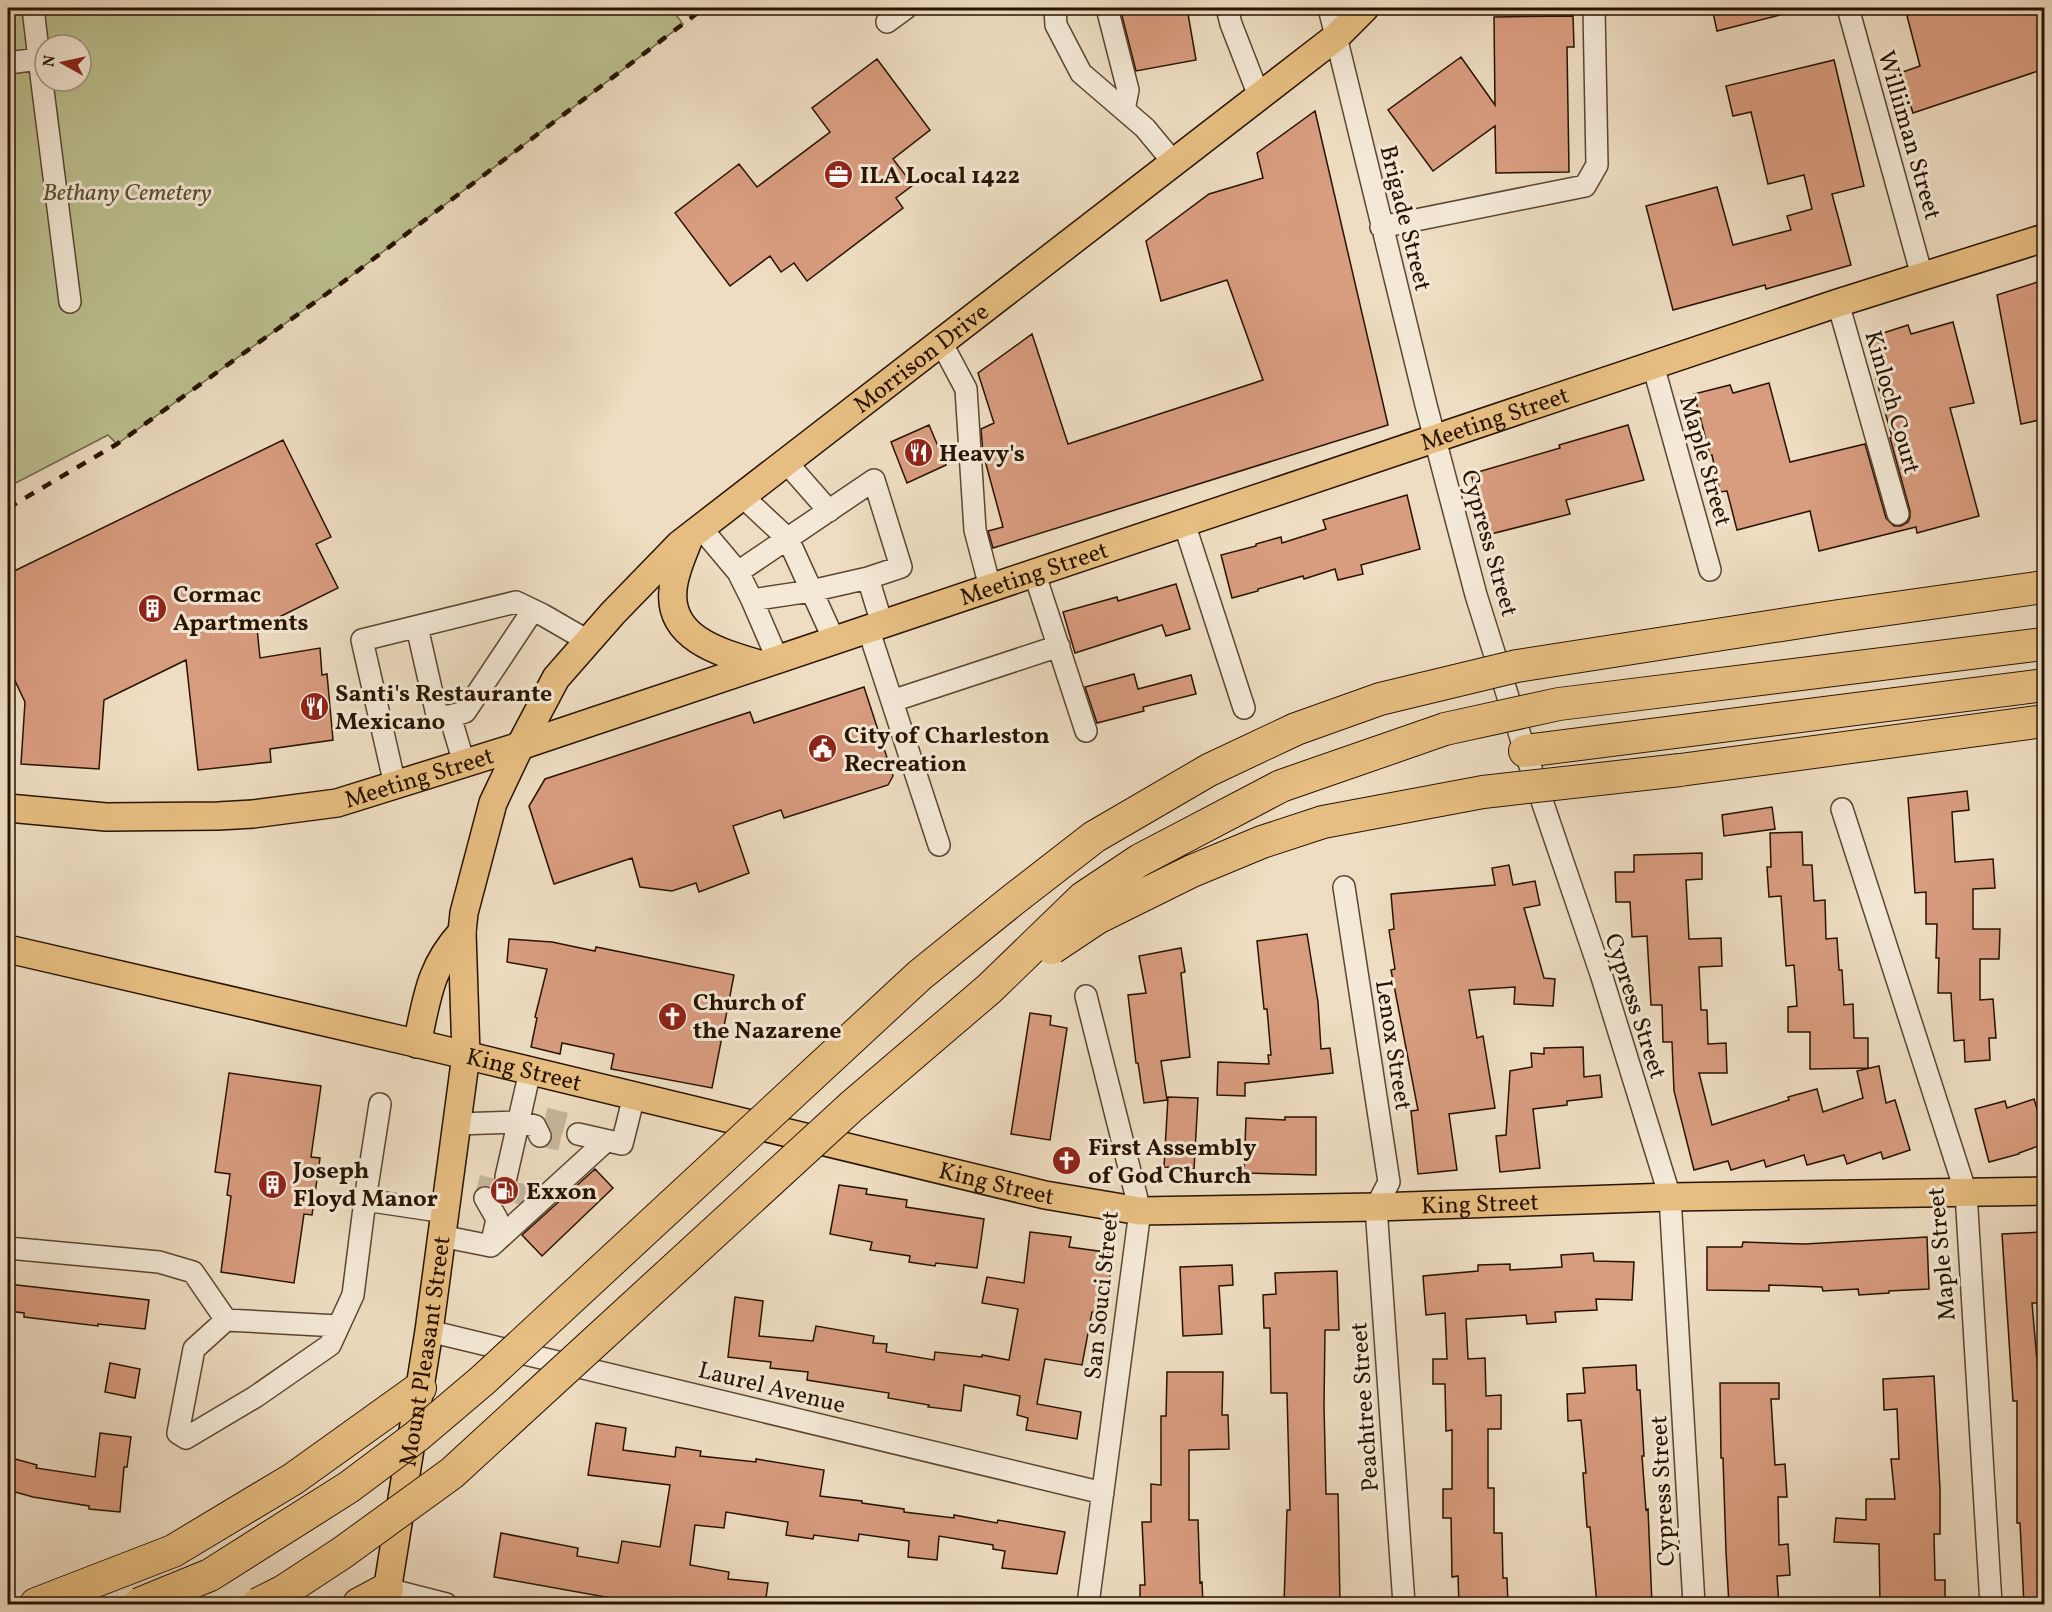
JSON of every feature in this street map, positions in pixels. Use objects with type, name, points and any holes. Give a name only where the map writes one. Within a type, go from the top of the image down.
[{"type":"highway","points":[[139,1605],[219,1569],[349,1487],[417,1436],[483,1380],[920,975],[1094,837],[1209,770],[1296,729],[1380,699],[1517,666],[2044,587]]},
{"type":"highway","points":[[258,1605],[342,1553],[452,1473],[852,1107],[989,989],[1083,898],[1140,860],[1281,786],[1445,729],[1559,704],[2044,644]]},
{"type":"highway","points":[[1525,751],[2044,685]]},
{"type":"highway","points":[[989,989],[1097,918],[1192,871],[1252,846],[1323,822],[1483,792],[1680,770],[2044,721]]},
{"type":"highway","points":[[36,1605],[173,1551],[293,1479],[420,1388]]},
{"type":"highway","points":[[359,1605],[386,1597]]},
{"type":"main road","name":"Morrison Drive","points":[[519,746],[556,678],[635,590],[695,532],[1336,37],[1365,8]]},
{"type":"main road","name":"Meeting Street","points":[[8,808],[106,817],[218,816],[337,803],[519,746],[1838,303],[2044,238]]},
{"type":"main road","points":[[695,532],[673,586],[678,618],[694,638],[707,646],[768,661]]},
{"type":"main road","name":"Mount Pleasant Street","points":[[386,1597],[429,1330],[466,1055],[462,932],[464,912],[493,803],[519,746]]},
{"type":"main road","points":[[417,1044],[431,978],[448,946],[462,932]]},
{"type":"main road","name":"King Street","points":[[8,949],[466,1055],[1045,1195],[1140,1211],[1376,1207],[1670,1197],[2044,1191]]},
{"type":"street","points":[[33,8],[36,33]]},
{"type":"street","points":[[887,22],[906,8]]},
{"type":"street","points":[[1055,8],[1056,25],[1081,73],[1145,128],[1174,163]]},
{"type":"street","points":[[1107,8],[1128,90],[1124,110]]},
{"type":"street","points":[[1227,8],[1258,96]]},
{"type":"street","name":"Brigade Street","points":[[1329,8],[1435,440]]},
{"type":"street","points":[[1381,227],[1585,186],[1597,165],[1594,8]]},
{"type":"street","name":"Williiman Street","points":[[1848,8],[1923,276]]},
{"type":"street","points":[[8,63],[33,59]]},
{"type":"street","points":[[43,93],[70,302]]},
{"type":"street","name":"Kinloch Court","points":[[1838,303],[1898,514]]},
{"type":"street","points":[[941,342],[966,389],[975,530],[990,587]]},
{"type":"street","name":"Maple Street","points":[[1653,366],[1710,570]]},
{"type":"street","name":"Cypress Street","points":[[1435,440],[1476,595],[1670,1197],[1694,1605]]},
{"type":"street","points":[[786,462],[829,511]]},
{"type":"street","points":[[738,572],[874,480],[901,567],[868,578],[811,591],[752,600]]},
{"type":"street","points":[[742,496],[788,539],[834,640]]},
{"type":"street","points":[[1184,523],[1244,708]]},
{"type":"street","points":[[695,532],[738,572],[752,600],[768,661]]},
{"type":"street","points":[[1034,573],[1086,731]]},
{"type":"street","points":[[868,578],[875,626],[892,701],[939,845]]},
{"type":"street","points":[[395,784],[362,640],[516,602],[588,641]]},
{"type":"street","points":[[417,627],[437,715],[450,716],[465,712],[533,610]]},
{"type":"street","points":[[892,701],[1059,646]]},
{"type":"street","points":[[450,716],[464,763]]},
{"type":"street","name":"Maple Street","points":[[1842,809],[1966,1193],[1991,1605]]},
{"type":"street","name":"Lenox Street","points":[[1344,887],[1389,1182],[1376,1207]]},
{"type":"street","name":"San Souci Street","points":[[1086,996],[1140,1211],[1088,1605]]},
{"type":"street","points":[[507,1175],[535,1125],[530,1071]]},
{"type":"street","points":[[570,1133],[622,1144],[634,1096]]},
{"type":"street","points":[[338,1326],[226,1320],[194,1349],[178,1433],[186,1438],[255,1397],[330,1345],[353,1295],[380,1104]]},
{"type":"street","points":[[457,1124],[535,1125]]},
{"type":"street","points":[[491,1246],[606,1141]]},
{"type":"street","points":[[365,1200],[443,1224],[491,1246]]},
{"type":"street","points":[[491,1246],[500,1206]]},
{"type":"street","name":"Peachtree Street","points":[[1376,1207],[1404,1605]]},
{"type":"street","points":[[8,1248],[159,1262],[193,1272],[226,1320]]},
{"type":"street","name":"Laurel Avenue","points":[[429,1330],[1103,1493]]},
{"type":"street","points":[[386,1597],[446,1605]]},
{"type":"green space","name":"Bethany Cemetery","points":[[8,8],[671,8],[683,24],[343,282],[117,444],[108,435],[8,487]]},
{"type":"building","points":[[1120,8],[1187,8],[1196,60],[1136,71]]},
{"type":"building","points":[[1712,8],[1783,8],[1784,14],[1717,31]]},
{"type":"building","points":[[1905,8],[2039,8],[2044,25],[2044,69],[1913,113],[1900,73],[1920,66]]},
{"type":"building","points":[[1573,16],[1574,47],[1567,47],[1569,172],[1496,173],[1495,126],[1433,171],[1388,110],[1461,57],[1495,105],[1494,17]]},
{"type":"building","name":"ILA Local 1422","points":[[877,59],[930,130],[893,159],[913,185],[896,198],[903,208],[807,281],[794,263],[781,272],[770,256],[730,286],[675,213],[739,164],[757,187],[830,132],[812,108]]},
{"type":"building","points":[[1834,60],[1864,186],[1832,194],[1851,265],[1766,289],[1765,285],[1673,310],[1646,206],[1717,187],[1733,245],[1791,230],[1787,216],[1812,209],[1804,175],[1768,184],[1751,112],[1733,116],[1726,86]]},
{"type":"building","points":[[1315,111],[1388,425],[993,548],[988,531],[1003,527],[983,453],[981,429],[994,423],[978,373],[1032,334],[1068,444],[1263,380],[1227,280],[1161,301],[1146,241],[1209,194],[1263,178],[1257,153]]},
{"type":"building","points":[[2044,280],[2044,419],[2021,424],[1997,295]]},
{"type":"building","points":[[1953,322],[1974,403],[1950,408],[1979,516],[1917,533],[1916,527],[1819,551],[1810,511],[1737,530],[1727,491],[1720,492],[1694,394],[1730,385],[1733,393],[1769,383],[1790,462],[1865,444],[1886,518],[1894,526],[1901,526],[1908,522],[1910,511],[1865,339],[1908,325],[1911,334]]},
{"type":"building","name":"Heavy's","points":[[929,425],[946,465],[907,483],[891,442]]},
{"type":"building","points":[[1628,425],[1644,480],[1566,500],[1570,514],[1487,535],[1471,474]]},
{"type":"building","name":"Cormac Apartments","points":[[283,440],[331,537],[316,544],[338,588],[257,628],[260,658],[320,648],[322,675],[327,674],[333,740],[270,749],[271,762],[198,770],[186,660],[104,700],[99,769],[21,764],[25,702],[8,666],[8,574]]},
{"type":"building","points":[[1407,495],[1420,549],[1361,565],[1363,574],[1338,580],[1335,569],[1304,579],[1303,576],[1232,598],[1221,555],[1281,537],[1282,543],[1326,529],[1323,520]]},
{"type":"building","points":[[1176,584],[1190,629],[1166,636],[1162,625],[1075,653],[1063,612],[1117,597],[1118,601]]},
{"type":"building","points":[[1134,674],[1138,689],[1191,675],[1196,694],[1143,707],[1144,711],[1097,723],[1085,687]]},
{"type":"building","points":[[864,687],[893,776],[888,785],[784,818],[781,810],[733,826],[749,873],[699,892],[696,883],[672,891],[640,887],[632,858],[554,884],[529,806],[545,779],[750,712],[754,723]]},
{"type":"building","points":[[1967,791],[1969,810],[1952,812],[1955,862],[1993,859],[1995,888],[1973,889],[1973,929],[2000,929],[1999,959],[1980,959],[1980,1000],[1993,999],[1996,1038],[1989,1038],[1990,1060],[1965,1062],[1964,1040],[1954,1041],[1951,993],[1938,993],[1937,924],[1926,924],[1926,892],[1915,893],[1908,798]]},
{"type":"building","points":[[1772,807],[1775,829],[1724,836],[1722,815]]},
{"type":"building","points":[[1802,832],[1803,865],[1812,865],[1814,901],[1825,900],[1826,939],[1837,938],[1844,1005],[1853,1004],[1854,1038],[1868,1038],[1868,1068],[1810,1069],[1810,1032],[1788,1032],[1788,1007],[1797,1006],[1794,965],[1786,966],[1781,896],[1769,897],[1767,867],[1771,867],[1770,833]]},
{"type":"building","points":[[1702,853],[1702,879],[1686,880],[1689,939],[1721,938],[1722,966],[1699,967],[1701,1010],[1707,1010],[1708,1044],[1726,1043],[1727,1073],[1699,1073],[1712,1125],[1789,1100],[1788,1097],[1817,1089],[1823,1112],[1863,1098],[1857,1071],[1879,1066],[1886,1103],[1895,1100],[1910,1150],[1883,1159],[1881,1152],[1847,1164],[1844,1155],[1807,1165],[1804,1155],[1766,1167],[1764,1160],[1731,1170],[1728,1161],[1694,1170],[1674,1091],[1672,1042],[1663,1042],[1662,1005],[1651,1005],[1647,936],[1632,937],[1630,902],[1616,902],[1615,872],[1634,872],[1634,855]]},
{"type":"building","points":[[1509,865],[1513,885],[1535,881],[1540,905],[1524,908],[1544,978],[1555,979],[1553,1006],[1514,1004],[1515,987],[1469,990],[1477,1038],[1483,1036],[1495,1108],[1449,1114],[1457,1170],[1418,1174],[1411,1111],[1418,1110],[1391,970],[1395,969],[1389,930],[1394,929],[1391,894],[1495,885],[1492,868]]},
{"type":"building","points":[[1307,934],[1318,1002],[1321,1049],[1330,1048],[1333,1073],[1245,1083],[1245,1096],[1217,1095],[1218,1062],[1269,1064],[1268,1055],[1271,1055],[1267,1009],[1264,1009],[1257,941]]},
{"type":"building","points":[[509,939],[552,942],[595,951],[596,947],[734,975],[712,1088],[611,1069],[614,1054],[562,1043],[560,1054],[531,1047],[537,1018],[535,1017],[547,969],[507,962]]},
{"type":"building","points":[[1181,948],[1185,972],[1181,973],[1190,1057],[1161,1061],[1167,1100],[1144,1103],[1138,1063],[1136,1063],[1128,995],[1146,993],[1139,956]]},
{"type":"building","points":[[1030,1013],[1051,1016],[1050,1025],[1067,1028],[1050,1140],[1011,1134]]},
{"type":"building","points":[[1583,1047],[1584,1077],[1600,1075],[1602,1097],[1567,1101],[1567,1105],[1533,1109],[1540,1168],[1500,1172],[1496,1136],[1506,1135],[1510,1071],[1532,1067],[1531,1053],[1544,1054],[1544,1048]]},
{"type":"building","name":"Joseph Floyd Manor","points":[[229,1073],[321,1086],[311,1157],[320,1158],[312,1215],[304,1214],[294,1283],[221,1272],[231,1196],[227,1195],[230,1174],[215,1172]]},
{"type":"building","points":[[1168,1097],[1198,1098],[1194,1169],[1164,1167]]},
{"type":"building","points":[[2034,1099],[2044,1131],[2044,1144],[1989,1162],[1975,1109],[2005,1101],[2007,1108]]},
{"type":"building","points":[[1285,1117],[1316,1117],[1316,1175],[1244,1173],[1246,1118],[1285,1120]]},
{"type":"building","points":[[595,1169],[613,1188],[542,1256],[522,1235]]},
{"type":"building","points":[[839,1185],[867,1189],[866,1194],[907,1200],[906,1207],[984,1219],[977,1268],[909,1262],[910,1256],[870,1250],[872,1242],[830,1234]]},
{"type":"building","points":[[1030,1232],[1071,1237],[1069,1247],[1113,1253],[1105,1314],[1092,1312],[1082,1365],[1045,1359],[1037,1404],[1081,1412],[1077,1439],[1026,1430],[1028,1418],[1017,1415],[1020,1396],[964,1385],[961,1411],[928,1407],[929,1405],[888,1398],[889,1393],[807,1380],[808,1372],[770,1368],[771,1362],[728,1357],[735,1297],[763,1301],[759,1336],[813,1341],[816,1326],[874,1336],[873,1343],[887,1344],[886,1352],[934,1360],[935,1352],[982,1357],[982,1355],[1009,1360],[1018,1309],[982,1303],[987,1277],[1024,1283]]},
{"type":"building","points":[[2044,1232],[2044,1303],[2032,1303],[2038,1372],[2044,1372],[2044,1605],[2024,1605],[2020,1523],[2017,1523],[2017,1401],[2013,1401],[2002,1234]]},
{"type":"building","points":[[1927,1237],[1929,1289],[1859,1295],[1858,1289],[1823,1291],[1822,1287],[1769,1285],[1769,1291],[1707,1290],[1707,1247],[1742,1247],[1743,1242],[1805,1244]]},
{"type":"building","points":[[1593,1253],[1594,1261],[1634,1262],[1632,1300],[1596,1299],[1597,1310],[1555,1312],[1556,1322],[1527,1324],[1526,1315],[1466,1319],[1468,1359],[1485,1358],[1486,1396],[1501,1395],[1501,1429],[1488,1429],[1488,1488],[1494,1488],[1494,1533],[1502,1533],[1503,1578],[1507,1578],[1508,1605],[1459,1605],[1458,1576],[1452,1577],[1451,1518],[1443,1518],[1443,1489],[1452,1489],[1452,1430],[1446,1431],[1445,1384],[1433,1384],[1433,1359],[1447,1359],[1445,1313],[1426,1315],[1423,1276],[1478,1271],[1478,1265],[1510,1264],[1510,1270],[1562,1267],[1561,1255]]},
{"type":"building","points":[[1232,1265],[1233,1285],[1219,1286],[1222,1334],[1183,1336],[1180,1267]]},
{"type":"building","points":[[1337,1271],[1339,1330],[1325,1330],[1324,1405],[1326,1494],[1338,1494],[1340,1605],[1284,1605],[1287,1510],[1290,1510],[1287,1393],[1271,1393],[1270,1328],[1264,1328],[1263,1295],[1276,1294],[1275,1273]]},
{"type":"building","points":[[8,1284],[149,1300],[145,1329],[24,1317],[24,1313],[8,1311]]},
{"type":"building","points":[[110,1363],[140,1369],[135,1398],[105,1392]]},
{"type":"building","points":[[1636,1365],[1637,1390],[1640,1390],[1646,1510],[1648,1509],[1652,1605],[1597,1605],[1590,1527],[1587,1527],[1583,1473],[1586,1473],[1581,1420],[1568,1421],[1567,1394],[1585,1393],[1583,1368]]},
{"type":"building","points":[[1167,1372],[1223,1372],[1222,1415],[1228,1415],[1229,1449],[1189,1450],[1189,1520],[1198,1520],[1203,1605],[1140,1605],[1140,1585],[1145,1585],[1142,1522],[1151,1522],[1151,1484],[1161,1485],[1161,1416],[1166,1416]]},
{"type":"building","points":[[1934,1376],[1940,1489],[1940,1534],[1934,1534],[1935,1580],[1945,1580],[1945,1605],[1880,1605],[1879,1544],[1834,1542],[1836,1518],[1866,1520],[1866,1499],[1895,1499],[1891,1459],[1899,1459],[1897,1409],[1884,1410],[1883,1379]]},
{"type":"building","points":[[1720,1383],[1779,1383],[1779,1399],[1771,1399],[1775,1465],[1785,1464],[1787,1497],[1778,1497],[1779,1545],[1788,1544],[1790,1575],[1777,1576],[1779,1605],[1729,1605],[1723,1458],[1721,1458]]},
{"type":"building","points":[[596,1423],[626,1428],[623,1450],[675,1457],[676,1447],[701,1451],[700,1456],[756,1462],[756,1459],[824,1470],[820,1496],[904,1509],[904,1512],[954,1518],[954,1515],[997,1523],[998,1520],[1065,1532],[1057,1574],[1002,1568],[1005,1551],[993,1549],[993,1545],[939,1536],[937,1560],[908,1557],[909,1541],[859,1534],[858,1541],[814,1535],[813,1539],[786,1535],[788,1522],[726,1512],[724,1528],[695,1525],[690,1565],[729,1572],[728,1579],[768,1583],[765,1605],[650,1605],[494,1577],[501,1533],[578,1548],[577,1556],[618,1563],[622,1541],[660,1547],[670,1485],[588,1475]]},
{"type":"building","points":[[100,1433],[131,1437],[127,1467],[124,1467],[120,1512],[89,1509],[89,1506],[33,1497],[8,1490],[8,1457],[37,1465],[36,1468],[95,1477]]},
{"type":"tunnel","points":[[545,1118],[569,1124]]},
{"type":"tunnel","points":[[540,1136],[564,1141]]},
{"type":"tunnel","points":[[485,1198],[491,1175]]},
{"type":"tunnel","points":[[500,1203],[506,1177]]},
{"type":"tunnel","points":[[518,1204],[523,1183]]},
{"type":"railway","points":[[8,508],[117,444],[343,282],[704,8]]},
{"type":"place","name":"ILA Local 1422","points":[[839,175]]},
{"type":"place","name":"Heavy's","points":[[918,453]]},
{"type":"place","name":"Cormac Apartments","points":[[152,608]]},
{"type":"place","name":"Santi's Restaurante Mexicano","points":[[314,707]]},
{"type":"place","name":"City of Charleston Recreation","points":[[823,749]]},
{"type":"place","name":"Church of the Nazarene","points":[[672,1016]]},
{"type":"place","name":"First Assembly of God Church","points":[[1067,1161]]},
{"type":"place","name":"Joseph Floyd Manor","points":[[272,1184]]},
{"type":"place","name":"Exxon","points":[[505,1191]]}]
